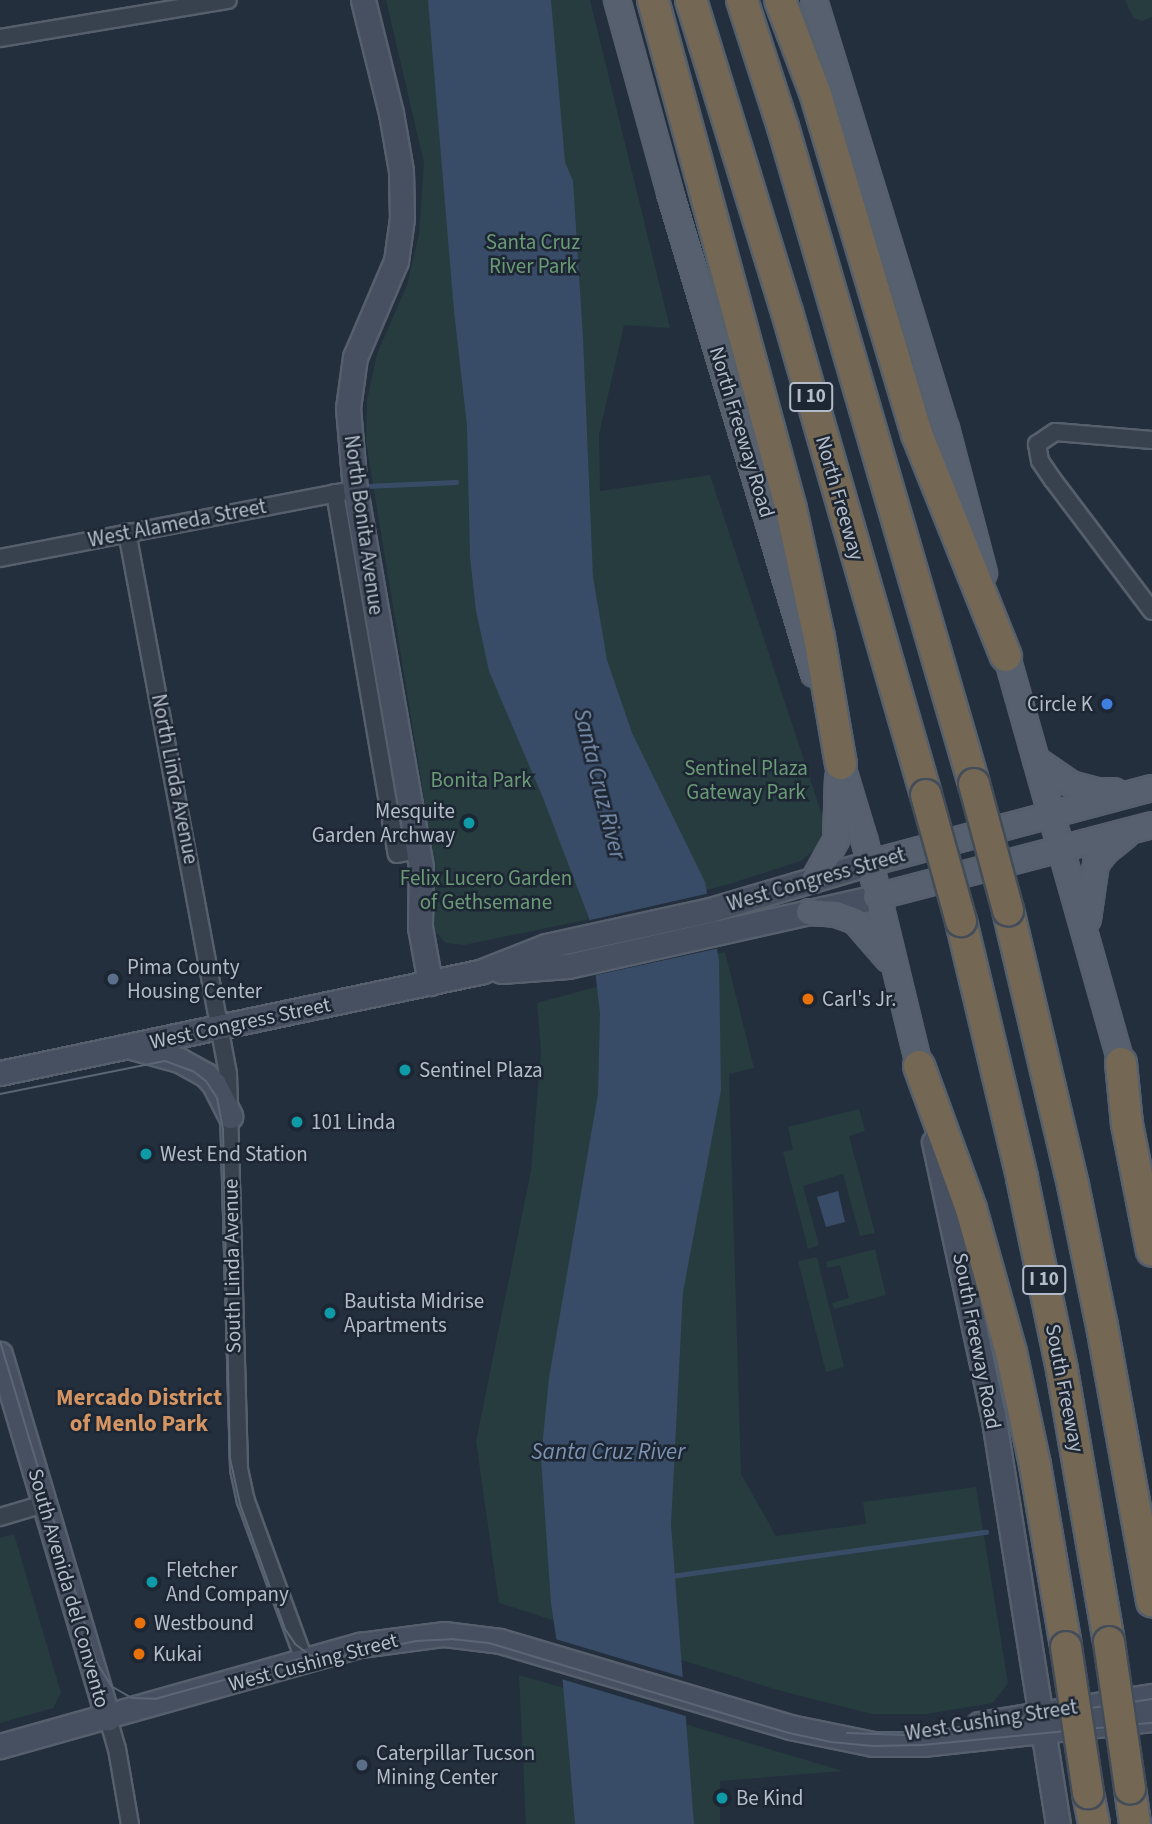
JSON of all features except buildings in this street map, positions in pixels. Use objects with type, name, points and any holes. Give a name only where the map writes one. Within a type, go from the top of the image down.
[{"type":"highway","points":[[653,0],[791,509],[819,637],[841,764]]},
{"type":"highway","name":"North Freeway","points":[[691,0],[790,326],[926,795]]},
{"type":"highway","name":"I 10","points":[[742,0],[783,127],[1008,909],[1092,1274],[1152,1601]]},
{"type":"highway","points":[[780,0],[815,92],[917,434],[1006,656]]},
{"type":"highway","name":"South Freeway","points":[[926,795],[961,921],[1023,1178],[1057,1344],[1109,1642],[1135,1824]]},
{"type":"highway","points":[[1121,1063],[1129,1134],[1152,1251]]},
{"type":"highway","points":[[919,1066],[967,1198],[1011,1352],[1041,1493],[1094,1824]]},
{"type":"main road","name":"North Freeway Road","points":[[617,0],[670,194],[870,863]]},
{"type":"main road","points":[[814,0],[946,428],[1006,656],[1121,1063]]},
{"type":"main road","points":[[1036,760],[1071,784],[1087,789],[1148,789]]},
{"type":"main road","points":[[814,880],[836,840],[837,784],[841,764]]},
{"type":"main road","name":"West Congress Street","points":[[870,863],[1148,789]]},
{"type":"main road","points":[[1086,933],[1096,864],[1110,846],[1144,828]]},
{"type":"main road","name":"West Congress Street","points":[[876,897],[1144,828]]},
{"type":"main road","name":"South Freeway Road","points":[[870,863],[876,897],[919,1066]]},
{"type":"main road","points":[[809,912],[836,914],[855,921],[877,944],[894,969]]},
{"type":"street","points":[[0,38],[228,0]]},
{"type":"street","name":"North Bonita Avenue","points":[[363,0],[393,124],[401,171],[402,218],[396,261],[355,357],[348,401],[345,491],[421,867],[420,927],[430,983]]},
{"type":"street","points":[[1152,440],[1055,432],[1041,438],[1037,444],[1040,461],[1152,611]]},
{"type":"street","name":"West Alameda Street","points":[[0,558],[345,491]]},
{"type":"street","name":"North Linda Avenue","points":[[127,532],[220,1027]]},
{"type":"street","name":"West Congress Street","points":[[481,972],[546,946],[710,910],[870,863]]},
{"type":"street","name":"West Congress Street","points":[[0,1073],[481,972],[568,966],[876,897]]},
{"type":"street","name":"South Linda Avenue","points":[[220,1027],[230,1116],[231,1240],[239,1469],[246,1500],[305,1662]]},
{"type":"street","points":[[128,1046],[179,1060],[206,1074],[230,1116]]},
{"type":"street","points":[[1121,1063],[1152,1174]]},
{"type":"street","name":"South Freeway Road","points":[[919,1066],[993,1414],[1058,1824]]},
{"type":"street","name":"South Avenida del Convento","points":[[0,1354],[117,1749],[130,1824]]},
{"type":"street","points":[[0,1517],[44,1503]]},
{"type":"street","name":"West Cushing Street","points":[[0,1746],[387,1639],[444,1634],[500,1641],[830,1736],[906,1734],[1042,1722],[1152,1719]]},
{"type":"street","name":"West Cushing Street","points":[[1042,1722],[1152,1696]]},
{"type":"green space","name":"Santa Cruz River Park","points":[[386,0],[590,0],[670,328],[624,325],[599,435],[600,491],[710,475],[825,824],[817,847],[801,861],[726,885],[586,920],[464,945],[446,943],[433,929],[431,920],[437,877],[366,441],[367,400],[377,354],[407,285],[419,234],[424,163]]},
{"type":"green space","points":[[1125,0],[1152,0],[1152,17],[1142,21],[1133,18]]},
{"type":"green space","points":[[725,952],[754,1068],[729,1074],[741,1474],[776,1536],[866,1524],[863,1502],[976,1487],[1008,1683],[993,1703],[926,1714],[872,1714],[774,1689],[599,1634],[678,1722],[843,1771],[720,1781],[720,1824],[526,1824],[519,1675],[571,1690],[565,1624],[499,1603],[476,1441],[531,1171],[541,1052],[537,1003]]},
{"type":"green space","points":[[859,1109],[865,1131],[849,1136],[875,1233],[860,1236],[843,1174],[803,1186],[819,1245],[808,1249],[783,1152],[793,1150],[788,1127]]},
{"type":"green space","points":[[875,1249],[886,1295],[834,1309],[832,1303],[849,1298],[840,1265],[827,1268],[826,1262]]},
{"type":"green space","points":[[817,1257],[844,1367],[826,1372],[798,1261]]},
{"type":"green space","points":[[14,1534],[61,1693],[53,1708],[0,1723],[0,1538]]},
{"type":"water","name":"Santa Cruz River","points":[[428,0],[551,0],[565,162],[573,181],[583,337],[593,577],[607,660],[632,733],[705,882],[719,960],[721,1090],[683,1292],[671,1525],[694,1824],[575,1824],[563,1684],[551,1603],[541,1458],[549,1378],[598,1094],[600,1013],[589,918],[543,798],[489,671],[476,611],[470,557],[467,426],[454,311]]},
{"type":"water","points":[[838,1191],[845,1222],[826,1227],[817,1197]]},
{"type":"pier","points":[[710,893],[720,948],[592,976],[586,921]]},
{"type":"pier","points":[[552,1638],[686,1678],[689,1717],[558,1678]]},
{"type":"waterway","points":[[366,486],[456,482]]},
{"type":"waterway","points":[[671,1576],[986,1532]]},
{"type":"tram line","points":[[0,1094],[165,1061],[193,1071],[206,1081],[217,1098],[223,1129],[230,1458],[240,1504],[285,1629],[295,1644],[311,1656],[338,1657],[416,1641],[451,1639],[489,1643],[789,1733],[831,1742],[873,1746],[922,1745],[1152,1723]]},
{"type":"tram line","points":[[0,1341],[96,1661],[111,1686],[132,1698],[155,1699],[314,1655]]},
{"type":"tram line","points":[[847,1733],[906,1735],[1152,1699]]},
{"type":"place","name":"Circle K","points":[[1107,704]]},
{"type":"place","name":"Mesquite Garden Archway","points":[[469,823]]},
{"type":"place","name":"Pima County Housing Center","points":[[113,979]]},
{"type":"place","name":"Carl's Jr.","points":[[808,999]]},
{"type":"place","name":"Sentinel Plaza","points":[[405,1070]]},
{"type":"place","name":"101 Linda","points":[[297,1122]]},
{"type":"place","name":"West End Station","points":[[146,1154]]},
{"type":"place","name":"Bautista Midrise Apartments","points":[[330,1313]]},
{"type":"place","name":"Fletcher And Company","points":[[152,1582]]},
{"type":"place","name":"Westbound","points":[[140,1623]]},
{"type":"place","name":"Kukai","points":[[139,1654]]},
{"type":"place","name":"Caterpillar Tucson Mining Center","points":[[362,1765]]},
{"type":"place","name":"Be Kind","points":[[722,1798]]},
{"type":"district","name":"Mercado District of Menlo Park","points":[[139,1411]]},
{"type":"park label","name":"Bonita Park","points":[[481,780]]},
{"type":"park label","name":"Sentinel Plaza Gateway Park","points":[[746,780]]},
{"type":"park label","name":"Felix Lucero Garden of Gethsemane","points":[[486,890]]}]
